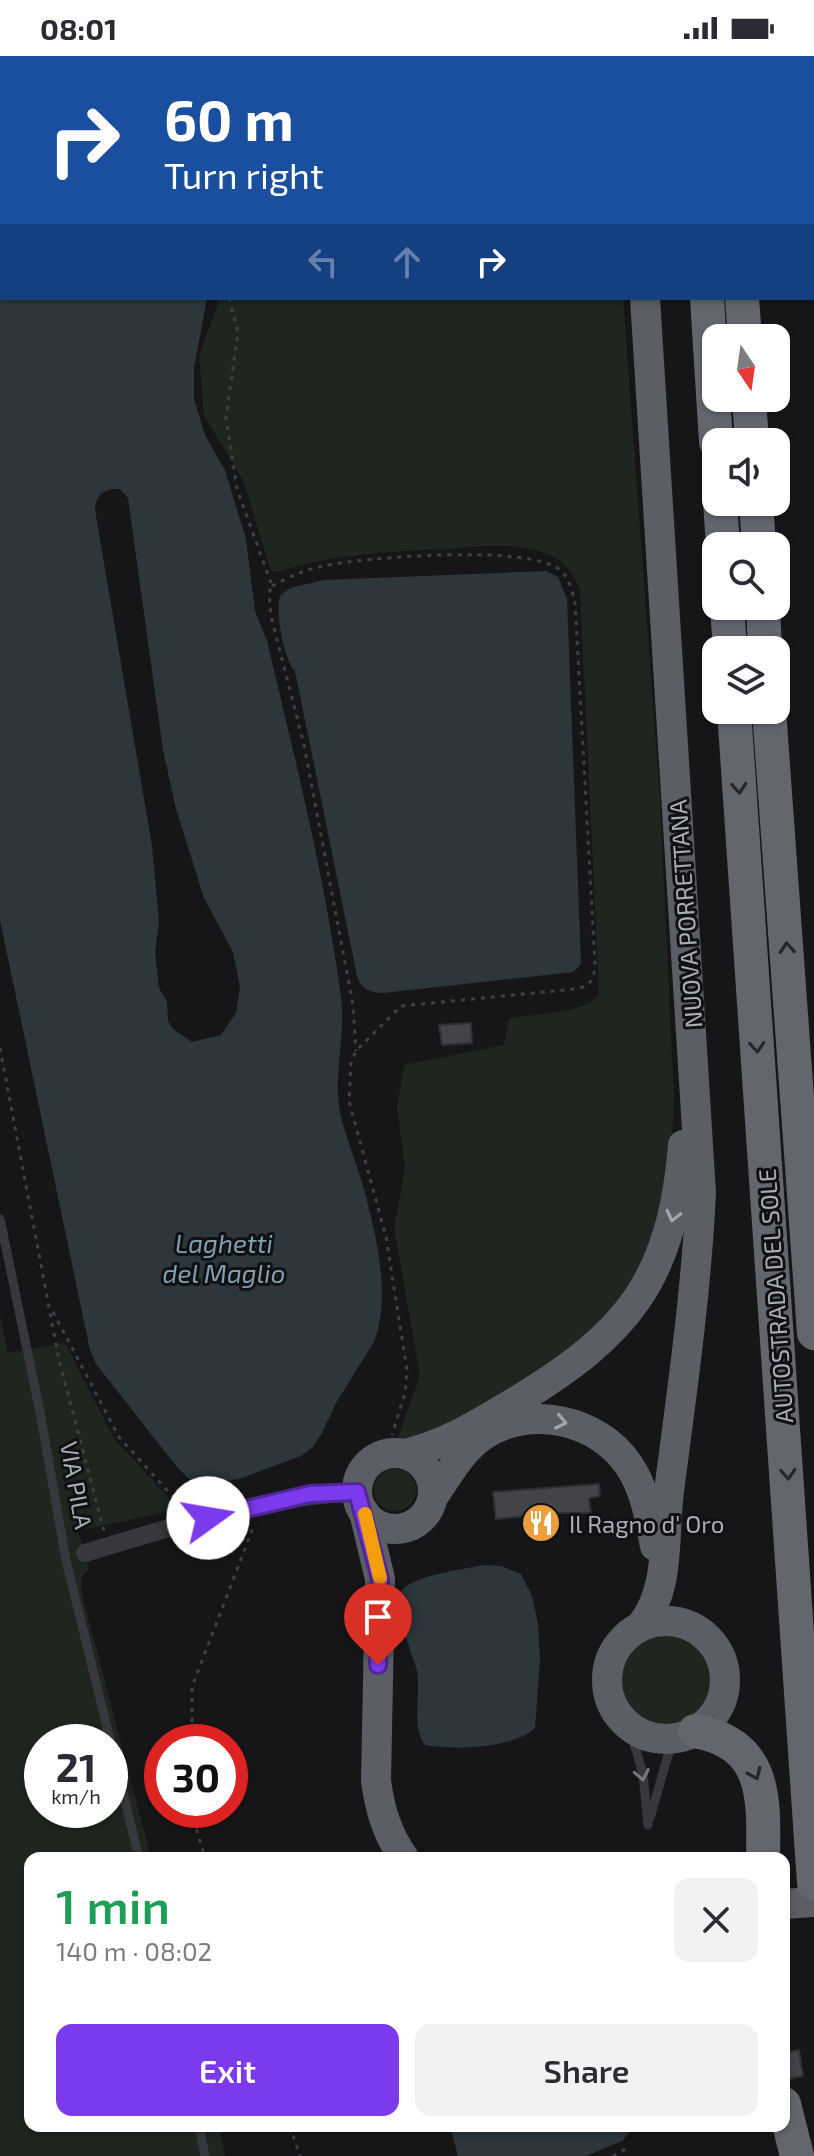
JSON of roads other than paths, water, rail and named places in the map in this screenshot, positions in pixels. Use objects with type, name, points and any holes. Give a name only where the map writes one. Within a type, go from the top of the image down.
[{"type":"highway","name":"NUOVA PORRETTANA","points":[[645,300],[701,1193],[691,1332],[668,1496],[667,1529]]},
{"type":"highway","points":[[707,300],[715,428]]},
{"type":"highway","points":[[742,300],[744,324]]},
{"type":"highway","name":"AUTOSTRADA DEL SOLE","points":[[735,724],[814,1883]]},
{"type":"highway","name":"AUTOSTRADA DEL SOLE","points":[[770,724],[814,1333]]},
{"type":"highway","points":[[400,1852],[389,1835],[380,1809],[376,1781],[380,1579],[361,1502],[362,1472],[377,1457],[441,1445],[560,1375],[600,1343],[637,1301],[660,1260],[680,1184],[693,1028]]},
{"type":"highway","points":[[380,1579],[391,1549],[407,1527],[424,1516],[456,1463],[484,1434],[503,1425],[541,1418],[582,1427],[616,1450],[628,1463],[638,1483],[652,1529],[660,1590]]},
{"type":"highway","points":[[396,1454],[424,1466],[433,1486],[433,1497]]},
{"type":"highway","points":[[361,1502],[383,1527],[407,1527]]},
{"type":"highway","points":[[641,1626],[651,1613],[660,1590],[667,1529]]},
{"type":"highway","points":[[667,1529],[680,1591],[696,1628]]},
{"type":"highway","points":[[687,1734],[709,1721],[719,1706],[725,1689],[725,1671],[720,1654],[710,1639],[696,1628],[678,1621],[659,1621],[641,1626],[627,1635],[609,1664],[607,1681],[614,1706],[629,1726],[645,1735],[662,1739],[687,1734],[712,1734],[742,1752],[753,1767],[763,1806],[763,1852]]},
{"type":"highway","points":[[790,1904],[814,1902]]},
{"type":"highway","points":[[790,2128],[797,2156]]},
{"type":"street","name":"VIA PILA","points":[[85,1553],[208,1518],[310,1494],[361,1502]]},
{"type":"lane","name":"VIA PILA","points":[[0,1219],[66,1560],[85,1553]]},
{"type":"lane","points":[[66,1560],[138,1852]]},
{"type":"lane","points":[[629,1726],[643,1774],[648,1825],[668,1755],[687,1734]]},
{"type":"lane","points":[[200,2132],[205,2156]]},
{"type":"water","name":"Laghetti del Maglio","points":[[0,300],[207,300],[194,368],[194,399],[205,435],[225,470],[246,539],[255,611],[267,641],[327,907],[342,1012],[338,1098],[345,1133],[374,1229],[382,1287],[379,1325],[374,1342],[313,1447],[301,1456],[239,1479],[208,1484],[189,1479],[177,1467],[96,1364],[90,1350],[0,920]],"holes":[[[113,489],[120,489],[128,498],[163,750],[176,809],[204,898],[233,952],[240,987],[236,1013],[221,1035],[192,1042],[173,1029],[168,1021],[167,1002],[159,988],[155,952],[159,922],[152,846],[95,510],[98,498]]]},
{"type":"water","points":[[546,571],[558,577],[567,599],[581,964],[573,972],[383,993],[370,991],[357,976],[295,671],[287,657],[282,635],[280,596],[290,588],[324,580]]},
{"type":"water","points":[[482,1565],[501,1566],[521,1574],[532,1596],[538,1624],[540,1659],[535,1728],[525,1735],[498,1744],[467,1747],[425,1745],[418,1729],[417,1671],[401,1620],[400,1593],[425,1578]]},
{"type":"water","points":[[452,2132],[630,2132],[622,2141],[586,2156],[458,2156]]},
{"type":"place","name":"Il Ragno d' Oro","points":[[541,1523]]}]
